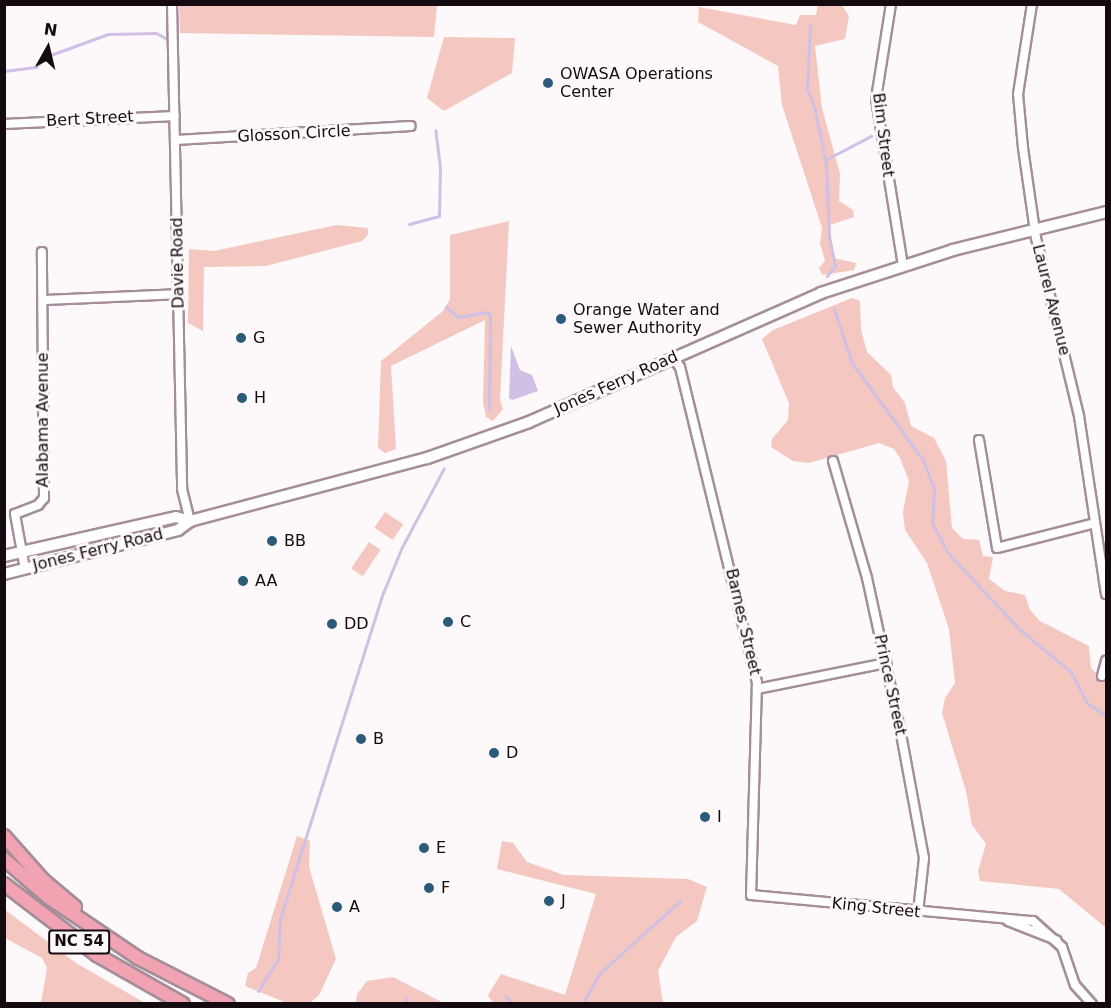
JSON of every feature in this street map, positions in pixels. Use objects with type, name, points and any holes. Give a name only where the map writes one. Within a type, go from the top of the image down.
[{"type":"highway","points":[[4,836],[91,927]]},
{"type":"highway","name":"NC 54","points":[[4,859],[91,927],[138,958],[228,1004]]},
{"type":"highway","name":"NC 54","points":[[7,888],[97,955],[183,1004]]},
{"type":"main road","name":"Jones Ferry Road","points":[[4,574],[178,530],[190,521],[427,458],[529,422],[821,293],[903,265],[1034,228],[1107,212]]},
{"type":"main road","name":"Jones Ferry Road","points":[[4,556],[176,518],[190,521]]},
{"type":"street","name":"Davie Road","points":[[172,4],[182,489],[190,521]]},
{"type":"street","name":"Bim Street","points":[[891,4],[876,99],[903,265]]},
{"type":"street","name":"Laurel Avenue","points":[[1032,4],[1018,100],[1034,228],[1079,417],[1107,594]]},
{"type":"street","name":"Bert Street","points":[[4,124],[175,116]]},
{"type":"street","name":"Glosson Circle","points":[[176,140],[411,126]]},
{"type":"street","name":"Alabama Avenue","points":[[25,569],[15,514],[38,506],[44,498],[42,252]]},
{"type":"street","points":[[43,300],[178,294]]},
{"type":"street","name":"Barnes Street","points":[[673,358],[681,374],[757,690],[751,895]]},
{"type":"street","points":[[979,440],[997,548],[1095,523]]},
{"type":"street","name":"Prince Street","points":[[834,461],[886,663],[924,858],[918,912]]},
{"type":"street","points":[[1102,676],[1107,661]]},
{"type":"street","points":[[757,690],[886,663]]},
{"type":"street","name":"King Street","points":[[751,895],[1002,919],[1057,940],[1075,985],[1092,1004]]},
{"type":"shaded area","points":[[179,4],[437,5],[434,37],[180,33]]},
{"type":"shaded area","points":[[818,5],[842,5],[849,16],[845,39],[815,46],[822,108],[840,174],[839,201],[853,210],[854,217],[830,225],[833,258],[856,263],[854,270],[823,275],[819,269],[825,260],[820,244],[822,228],[782,105],[778,66],[698,22],[699,7],[796,25],[800,15],[816,15]]},
{"type":"shaded area","points":[[444,37],[515,38],[512,73],[444,111],[427,98]]},
{"type":"shaded area","points":[[509,221],[500,399],[503,409],[493,421],[486,417],[483,402],[485,320],[391,366],[396,449],[385,453],[378,448],[381,361],[443,311],[450,299],[450,235]]},
{"type":"shaded area","points":[[337,225],[368,228],[368,235],[362,241],[266,266],[204,267],[203,331],[188,323],[189,249],[214,251]]},
{"type":"shaded area","points":[[852,298],[860,301],[861,330],[867,352],[891,375],[893,387],[905,403],[911,426],[934,438],[946,461],[952,528],[963,539],[979,540],[983,556],[993,557],[989,579],[1005,591],[1025,595],[1030,610],[1040,621],[1089,646],[1091,668],[1106,683],[1106,928],[1059,889],[980,881],[978,871],[986,844],[972,825],[966,791],[942,713],[945,698],[955,683],[949,629],[927,563],[905,530],[903,512],[909,481],[894,449],[879,443],[809,463],[793,461],[771,447],[772,439],[788,420],[789,403],[762,339],[773,330]]},
{"type":"shaded area","points":[[511,346],[520,370],[532,375],[538,391],[512,400],[509,398]]},
{"type":"shaded area","points":[[385,512],[403,524],[393,540],[374,528]]},
{"type":"shaded area","points":[[369,542],[381,550],[363,576],[351,569]]},
{"type":"shaded area","points":[[297,836],[310,841],[309,867],[336,959],[319,995],[310,1003],[287,1003],[245,986],[248,973],[256,968]]},
{"type":"shaded area","points":[[502,841],[513,843],[527,862],[564,875],[688,879],[707,887],[697,921],[676,937],[658,971],[663,1003],[493,1003],[488,995],[501,974],[565,995],[596,894],[497,869]]},
{"type":"shaded area","points":[[4,909],[76,963],[145,1003],[41,1003],[47,968],[42,958],[5,938]]},
{"type":"shaded area","points":[[393,977],[441,1003],[356,1003],[357,994],[367,981]]},
{"type":"waterway","points":[[810,25],[807,89],[815,110],[826,165],[829,237],[835,266],[827,276]]},
{"type":"waterway","points":[[4,71],[36,67],[45,57],[108,34],[156,33],[167,39]]},
{"type":"waterway","points":[[409,224],[439,216],[440,168],[435,130]]},
{"type":"waterway","points":[[825,160],[871,136]]},
{"type":"waterway","points":[[446,307],[458,317],[487,312],[490,316],[489,409]]},
{"type":"waterway","points":[[834,309],[852,363],[923,460],[934,488],[932,523],[948,553],[1019,629],[1071,672],[1087,703],[1106,716]]},
{"type":"waterway","points":[[258,991],[278,959],[280,919],[383,593],[402,547],[444,468]]},
{"type":"waterway","points":[[582,1004],[600,973],[681,900]]},
{"type":"waterway","points":[[505,996],[513,1004]]},
{"type":"waterway","points":[[405,1004],[406,997]]},
{"type":"place","name":"OWASA Operations Center","points":[[548,83]]},
{"type":"place","name":"Orange Water and Sewer Authority","points":[[561,319]]},
{"type":"place","name":"G","points":[[241,338]]},
{"type":"place","name":"H","points":[[242,398]]},
{"type":"place","name":"BB","points":[[272,541]]},
{"type":"place","name":"AA","points":[[243,581]]},
{"type":"place","name":"C","points":[[448,622]]},
{"type":"place","name":"DD","points":[[332,624]]},
{"type":"place","name":"B","points":[[361,739]]},
{"type":"place","name":"D","points":[[494,753]]},
{"type":"place","name":"I","points":[[705,817]]},
{"type":"place","name":"E","points":[[424,848]]},
{"type":"place","name":"F","points":[[429,888]]},
{"type":"place","name":"J","points":[[549,901]]},
{"type":"place","name":"A","points":[[337,907]]}]
